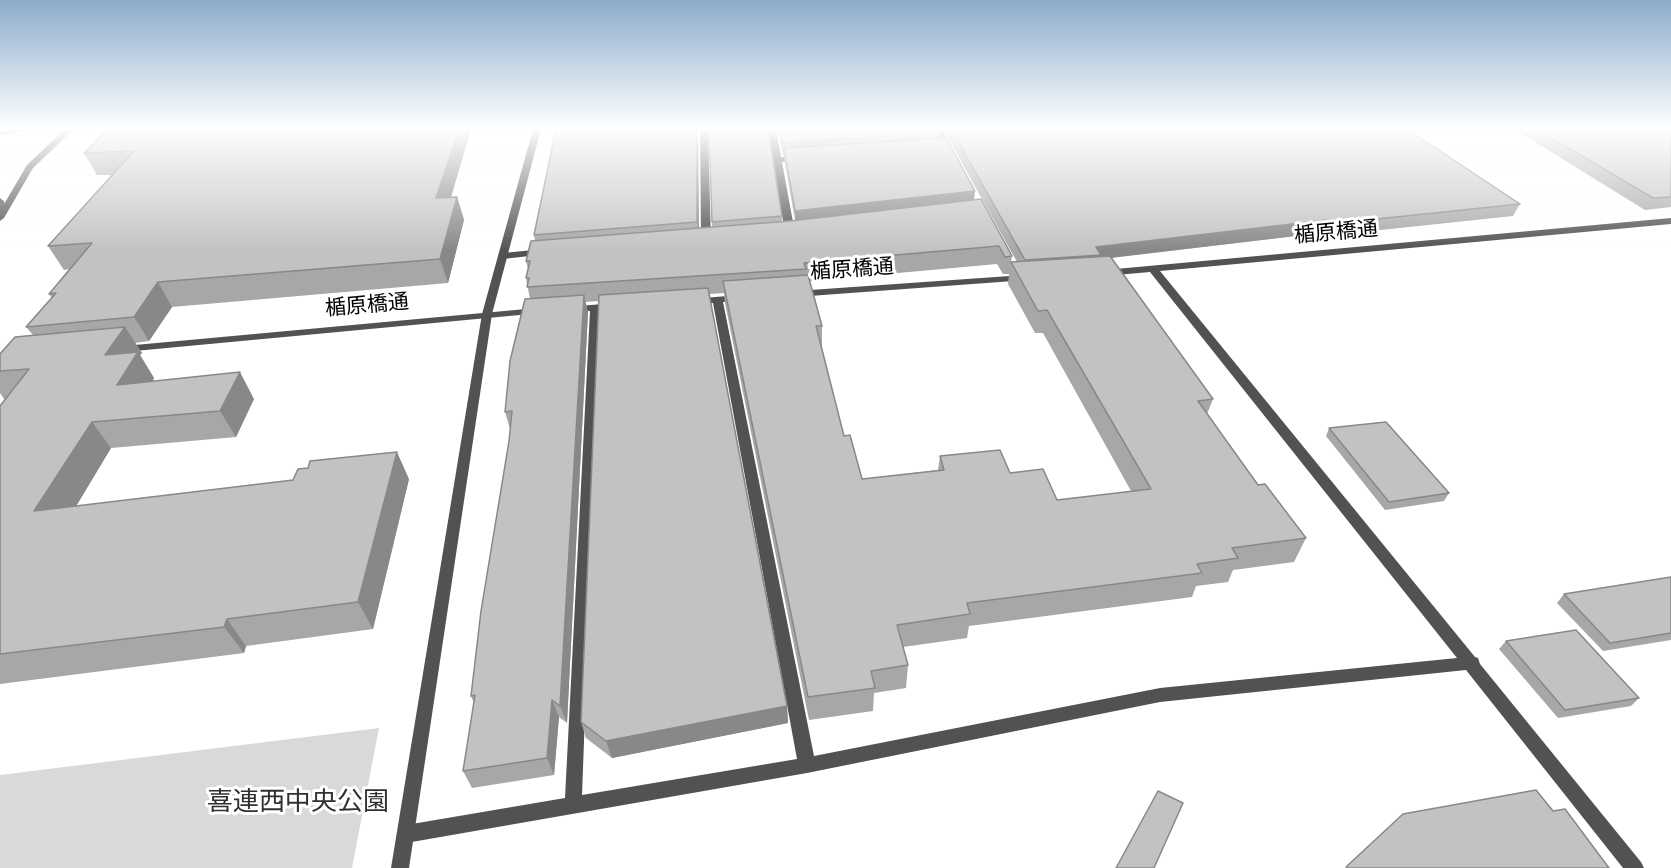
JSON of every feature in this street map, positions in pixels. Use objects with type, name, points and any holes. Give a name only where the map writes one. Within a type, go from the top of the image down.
[{"type":"street","points":[[1,215],[28,170]]},
{"type":"street","points":[[400,868],[487,315],[526,170]]},
{"type":"street","points":[[705,170],[706,240]]},
{"type":"street","points":[[779,170],[790,233]]},
{"type":"street","points":[[0,201],[1,215]]},
{"type":"street","name":"楯原橋通","points":[[1097,273],[1671,221]]},
{"type":"street","points":[[778,234],[801,232]]},
{"type":"street","points":[[694,240],[718,238]]},
{"type":"street","points":[[503,256],[551,252]]},
{"type":"street","points":[[1153,269],[1473,663],[1635,868]]},
{"type":"street","name":"楯原橋通","points":[[786,294],[1021,275]]},
{"type":"street","points":[[683,301],[752,297]]},
{"type":"street","points":[[717,299],[807,765]]},
{"type":"street","points":[[559,310],[628,305]]},
{"type":"street","points":[[573,806],[595,307]]},
{"type":"street","name":"楯原橋通","points":[[107,351],[547,310]]},
{"type":"street","points":[[406,834],[807,765],[1160,695],[1473,663]]},
{"type":"green space","name":"喜連西中央公園","points":[[379,728],[352,868],[0,868],[0,775]]},
{"type":"building","points":[[117,170],[445,170],[436,198],[457,197],[440,259],[158,282],[134,317],[26,327],[56,293],[49,294],[92,243],[48,246]]},
{"type":"building","points":[[548,170],[697,170],[697,222],[534,235]]},
{"type":"building","points":[[710,170],[775,170],[782,216],[712,222]]},
{"type":"building","points":[[788,170],[963,170],[975,191],[795,211]]},
{"type":"building","points":[[974,170],[1468,170],[1520,204],[1329,224],[1326,220],[1096,247],[1101,255],[1025,260]]},
{"type":"building","points":[[1605,170],[1671,170],[1671,197],[1653,198]]},
{"type":"building","points":[[981,199],[1012,256],[1005,257],[999,246],[804,263],[806,269],[527,287],[529,278],[526,278],[530,261],[526,261],[531,241],[790,221]]},
{"type":"building","points":[[1110,256],[1213,399],[1198,401],[1258,485],[1265,484],[1306,538],[1232,548],[1238,558],[1197,564],[1202,573],[967,603],[970,614],[897,625],[908,665],[871,671],[875,688],[808,697],[723,281],[808,275],[822,326],[816,326],[844,436],[850,435],[862,479],[944,470],[940,456],[1000,450],[1010,473],[1043,469],[1057,500],[1151,489],[1047,310],[1038,311],[1011,262]]},
{"type":"building","points":[[708,288],[787,706],[606,741],[581,722],[599,295]]},
{"type":"building","points":[[584,295],[560,706],[552,700],[547,758],[463,771],[475,695],[471,696],[481,611],[509,441],[512,411],[505,412],[510,361],[525,299]]},
{"type":"building","points":[[125,327],[105,355],[138,352],[117,385],[240,372],[220,411],[92,422],[34,511],[293,480],[298,469],[308,468],[310,461],[397,452],[358,602],[227,619],[224,627],[0,654],[0,406],[29,369],[0,371],[0,354],[15,337]]},
{"type":"building","points":[[1386,422],[1449,493],[1389,502],[1329,428]]},
{"type":"building","points":[[1671,577],[1671,633],[1610,643],[1564,594]]},
{"type":"building","points":[[1576,630],[1639,698],[1565,710],[1506,641]]},
{"type":"building","points":[[1536,790],[1553,811],[1565,809],[1609,868],[1346,868],[1403,814]]},
{"type":"building","points":[[1158,791],[1183,803],[1154,868],[1116,868]]}]
